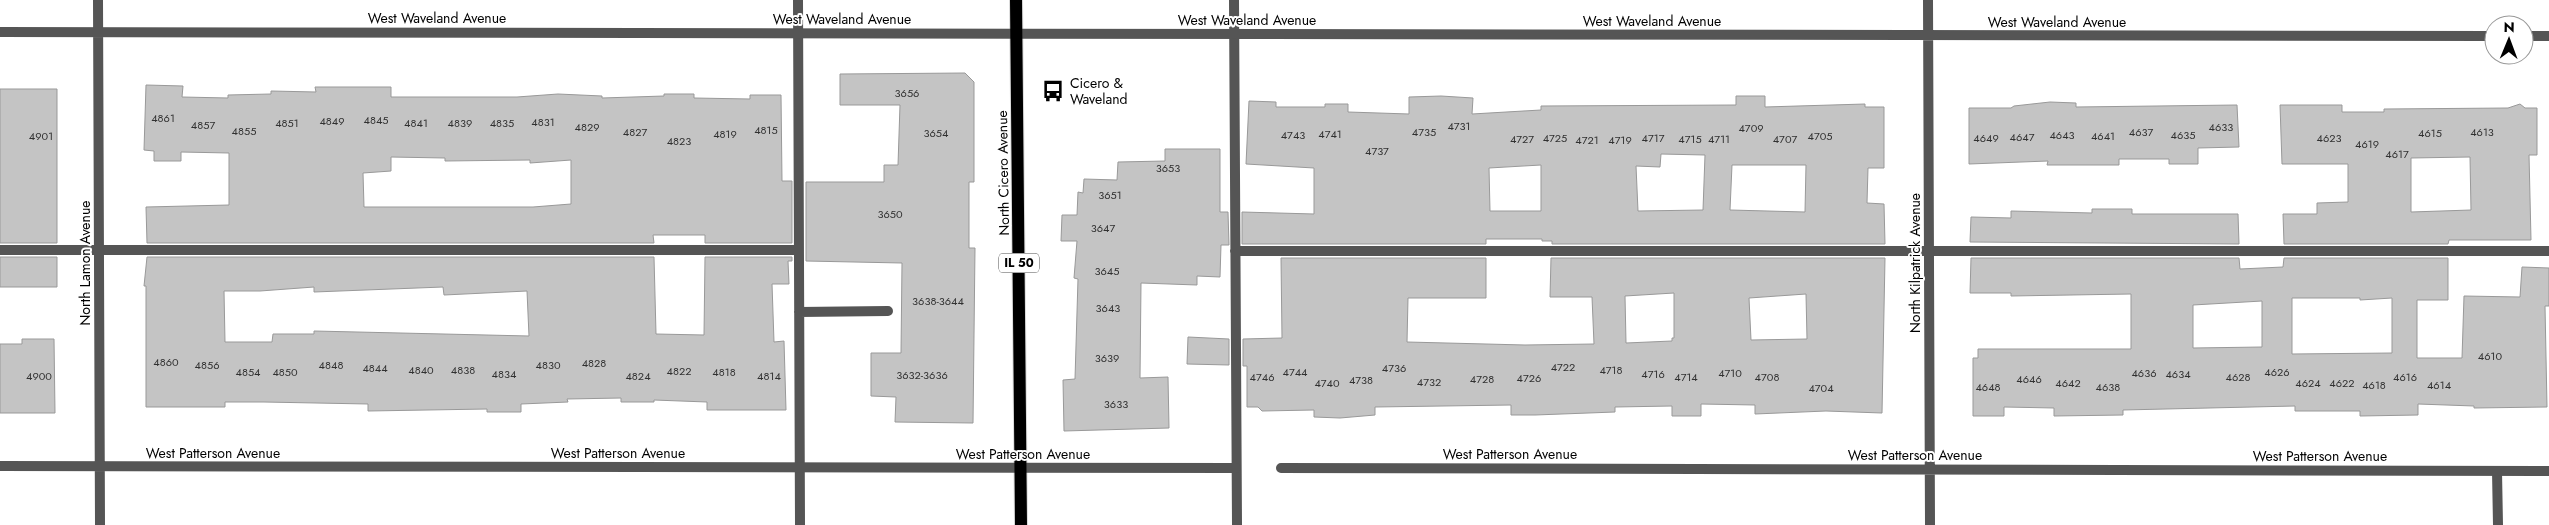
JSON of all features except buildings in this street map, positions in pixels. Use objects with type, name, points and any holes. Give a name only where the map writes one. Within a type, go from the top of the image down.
[{"type":"main road","name":"North Cicero Avenue","points":[[1016,0],[1021,525]]},
{"type":"street","name":"North Lamon Avenue","points":[[98,0],[100,525]]},
{"type":"street","points":[[798,0],[800,525]]},
{"type":"street","points":[[1234,0],[1236,525]]},
{"type":"street","name":"North Kilpatrick Avenue","points":[[1928,0],[1930,525]]},
{"type":"street","name":"West Waveland Avenue","points":[[0,32],[1017,32],[2484,36]]},
{"type":"street","points":[[2534,36],[2549,36]]},
{"type":"street","points":[[0,250],[799,250]]},
{"type":"street","points":[[1235,251],[2549,251]]},
{"type":"street","points":[[799,312],[888,311]]},
{"type":"street","name":"West Patterson Avenue","points":[[0,466],[1236,468]]},
{"type":"street","name":"West Patterson Avenue","points":[[1281,468],[2549,471]]},
{"type":"street","points":[[2497,471],[2498,525]]},
{"type":"place","name":"Cicero & Waveland","points":[[1053,91]]}]
